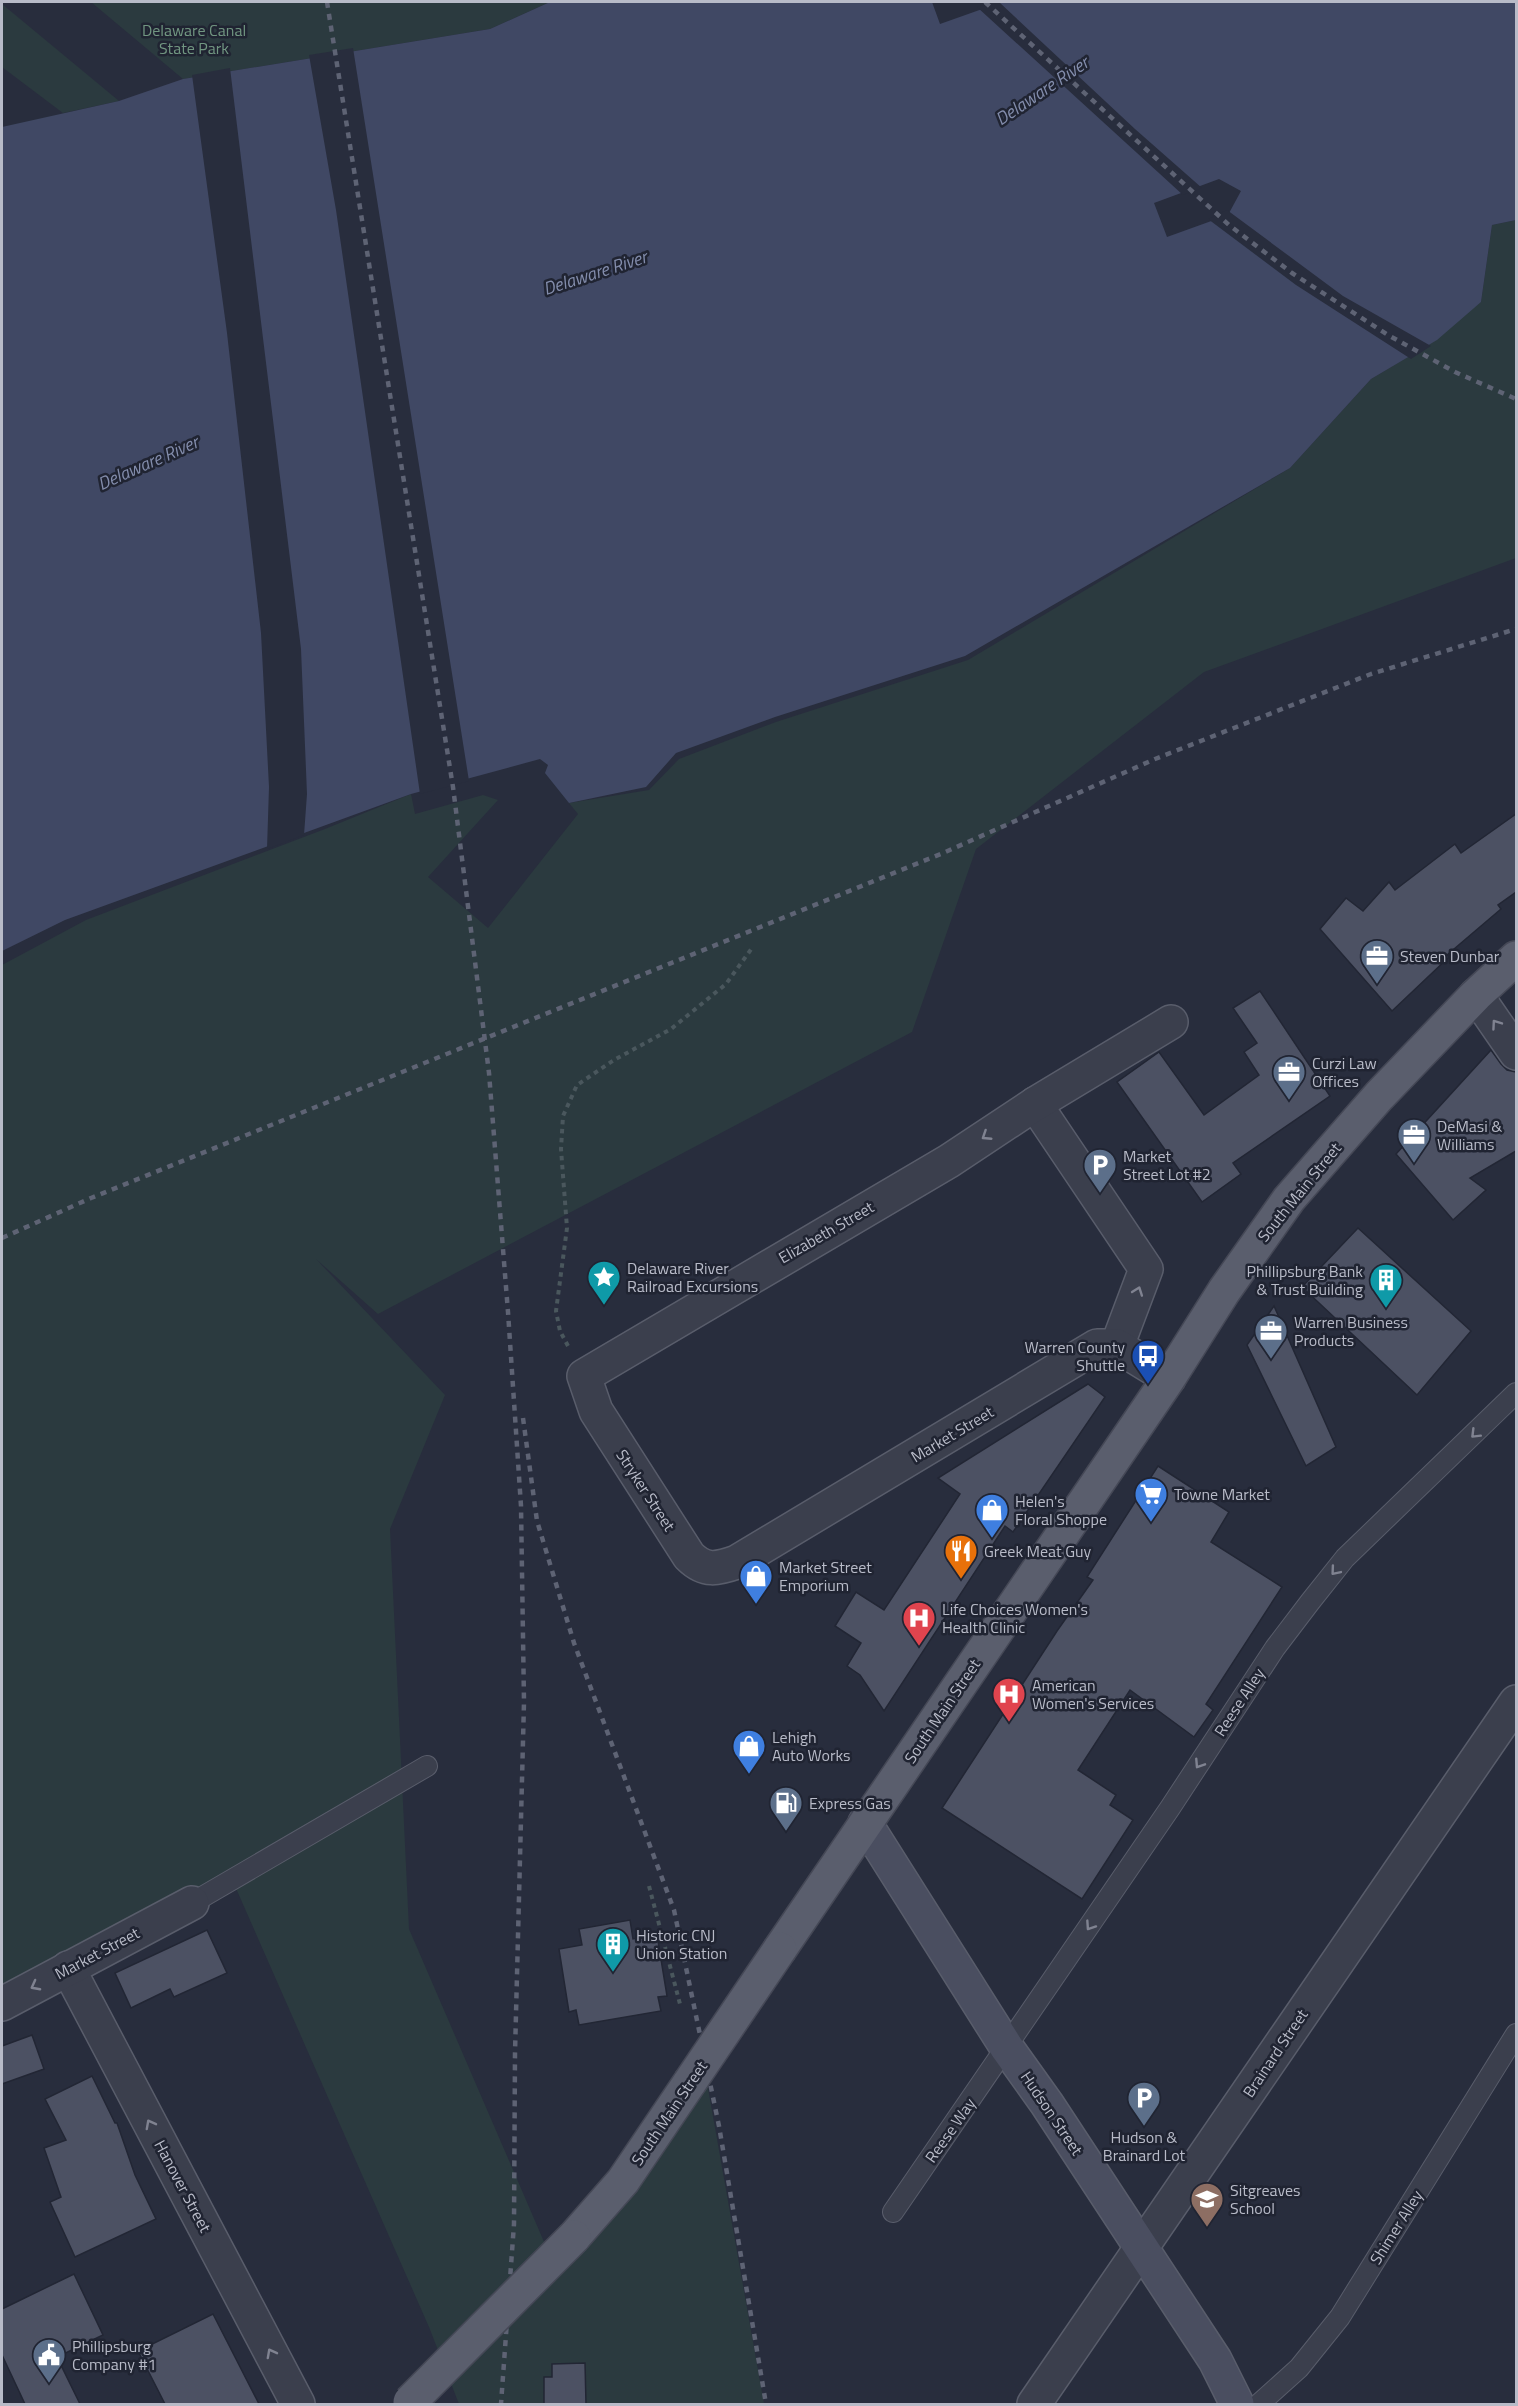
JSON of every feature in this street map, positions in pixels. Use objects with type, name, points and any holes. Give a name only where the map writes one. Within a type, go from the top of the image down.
[{"type":"main road","name":"South Main Street","points":[[409,2403],[574,2237],[623,2181],[1168,1378],[1224,1291],[1289,1199],[1379,1096],[1476,995],[1516,958]]},
{"type":"street","points":[[1476,995],[1516,1053]]},
{"type":"street","name":"Elizabeth Street","points":[[584,1376],[949,1161],[1035,1104],[1171,1022]]},
{"type":"street","points":[[1035,1104],[1146,1269],[1117,1346],[1168,1378]]},
{"type":"street","name":"Market Street","points":[[737,1562],[1071,1360],[1097,1346],[1117,1346]]},
{"type":"street","name":"Stryker Street","points":[[584,1376],[596,1411],[689,1556],[697,1564],[718,1569],[737,1562]]},
{"type":"street","name":"Brainard Street","points":[[1034,2404],[1516,1702]]},
{"type":"street","name":"Hudson Street","points":[[865,1823],[1007,2048],[1215,2361],[1237,2404]]},
{"type":"street","name":"Market Street","points":[[2,2004],[192,1903]]},
{"type":"street","name":"Hanover Street","points":[[68,1968],[298,2404]]},
{"type":"lane","name":"Reese Alley","points":[[1007,2048],[1170,1808],[1275,1648],[1310,1602],[1346,1558],[1515,1398]]},
{"type":"lane","points":[[192,1903],[427,1766]]},
{"type":"lane","name":"Shimer Alley","points":[[1258,2404],[1299,2368],[1340,2317],[1516,2034]]},
{"type":"lane","name":"Reese Way","points":[[893,2212],[1007,2048]]},
{"type":"path","points":[[584,1376],[560,1331],[556,1311],[567,1228],[561,1149],[563,1116],[577,1085],[614,1060],[671,1029],[726,984],[752,948]]},
{"type":"path","points":[[649,1886],[680,2004]]},
{"type":"green space","name":"Delaware Canal State Park","points":[[91,2],[550,2],[490,29],[183,79]]},
{"type":"green space","name":"Delaware Canal State Park","points":[[2,4],[119,101],[63,113],[2,67]]},
{"type":"green space","points":[[1516,220],[1516,558],[1204,672],[976,849],[912,1032],[378,1314],[316,1259],[445,1395],[390,1529],[409,1929],[551,2258],[706,2077],[764,2404],[459,2404],[429,2327],[231,1877],[2,2012],[2,965],[86,920],[411,794],[415,814],[483,795],[498,800],[428,877],[488,928],[578,814],[569,803],[649,790],[679,759],[776,722],[968,660],[1290,468],[1371,379],[1406,358],[1481,302],[1492,225]]},
{"type":"water","name":"Delaware River","points":[[550,2],[932,2],[940,24],[1002,2],[1516,2],[1516,220],[1492,225],[1481,302],[1437,340],[1371,379],[1290,468],[965,656],[775,717],[676,753],[646,787],[569,803],[545,773],[548,765],[540,759],[411,794],[65,920],[2,951],[2,127],[119,101],[183,79],[490,29]],"holes":[[[1219,179],[1241,191],[1228,215],[1167,237],[1154,203]]]},
{"type":"pier","points":[[999,2],[1202,188],[1183,195],[977,7]]},
{"type":"pier","points":[[353,48],[469,781],[420,794],[336,210],[309,55]]},
{"type":"pier","points":[[230,68],[301,649],[307,794],[304,835],[267,849],[269,787],[261,633],[227,333],[192,75]]},
{"type":"pier","points":[[1227,210],[1343,296],[1431,346],[1411,359],[1296,285],[1208,219]]},
{"type":"building","points":[[1516,814],[1516,892],[1498,905],[1501,909],[1447,955],[1449,957],[1392,1011],[1320,929],[1346,898],[1363,911],[1389,882],[1395,890],[1455,844],[1461,853]]},
{"type":"building","points":[[1260,991],[1330,1096],[1233,1163],[1241,1174],[1202,1202],[1117,1082],[1159,1052],[1204,1115],[1259,1075],[1244,1052],[1257,1043],[1233,1008]]},
{"type":"building","points":[[1491,1050],[1507,1070],[1516,1072],[1516,1151],[1470,1178],[1486,1190],[1453,1220],[1396,1154]]},
{"type":"building","name":"Phillipsburg Bank & Trust Building","points":[[1358,1228],[1471,1331],[1417,1395],[1302,1287]]},
{"type":"building","points":[[1274,1306],[1336,1447],[1306,1466],[1247,1345]]},
{"type":"building","points":[[1088,1384],[1105,1397],[1013,1532],[1005,1526],[884,1711],[860,1675],[847,1666],[861,1643],[835,1626],[856,1592],[884,1610],[960,1494],[938,1478]]},
{"type":"building","points":[[1158,1466],[1229,1512],[1211,1542],[1282,1587],[1206,1704],[1213,1710],[1194,1737],[1130,1690],[1078,1770],[1116,1795],[1110,1805],[1133,1820],[1082,1899],[942,1808],[1057,1631],[1093,1580],[1087,1577]]},
{"type":"building","name":"Historic CNJ Union Station","points":[[630,1920],[633,1939],[657,1935],[667,1996],[658,1997],[661,2011],[579,2025],[576,2010],[569,2012],[559,1949],[582,1945],[579,1929]]},
{"type":"building","points":[[207,1930],[227,1973],[174,1997],[170,1989],[131,2008],[115,1973]]},
{"type":"building","points":[[32,2035],[44,2069],[2,2084],[2,2046]]},
{"type":"building","points":[[92,2076],[117,2123],[135,2175],[156,2219],[75,2257],[50,2202],[61,2197],[44,2148],[66,2140],[45,2099]]},
{"type":"building","points":[[74,2274],[103,2335],[57,2357],[80,2404],[25,2404],[2,2355],[2,2309]]},
{"type":"building","points":[[213,2314],[259,2404],[165,2404],[138,2351]]},
{"type":"building","points":[[585,2363],[586,2404],[544,2404],[544,2377],[552,2377],[552,2364]]},
{"type":"railway","points":[[327,2],[453,787],[489,1073],[508,1312],[521,1506],[524,1702],[515,2053],[514,2224],[501,2404]]},
{"type":"railway","points":[[985,2],[1229,225],[1292,273],[1388,335],[1455,372],[1516,399]]},
{"type":"railway","points":[[2,1238],[91,1198],[943,853],[1155,759],[1371,674],[1516,629]]},
{"type":"railway","points":[[523,1418],[537,1521],[574,1643],[674,1910],[719,2126],[766,2404]]},
{"type":"place","name":"Steven Dunbar","points":[[1377,985]]},
{"type":"place","name":"Curzi Law Offices","points":[[1289,1101]]},
{"type":"place","name":"DeMasi & Williams","points":[[1414,1164]]},
{"type":"place","name":"Market Street Lot #2","points":[[1100,1194]]},
{"type":"place","name":"Delaware River Railroad Excursions","points":[[604,1306]]},
{"type":"place","name":"Phillipsburg Bank & Trust Building","points":[[1386,1309]]},
{"type":"place","name":"Warren Business Products","points":[[1271,1360]]},
{"type":"place","name":"Warren County Shuttle","points":[[1148,1385]]},
{"type":"place","name":"Towne Market","points":[[1151,1523]]},
{"type":"place","name":"Helen's Floral Shoppe","points":[[992,1539]]},
{"type":"place","name":"Greek Meat Guy","points":[[961,1580]]},
{"type":"place","name":"Market Street Emporium","points":[[756,1605]]},
{"type":"place","name":"Life Choices Women's Health Clinic","points":[[919,1647]]},
{"type":"place","name":"American Women's Services","points":[[1009,1723]]},
{"type":"place","name":"Lehigh Auto Works","points":[[749,1775]]},
{"type":"place","name":"Express Gas","points":[[786,1832]]},
{"type":"place","name":"Historic CNJ Union Station","points":[[613,1973]]},
{"type":"place","name":"Hudson & Brainard Lot","points":[[1144,2127]]},
{"type":"place","name":"Sitgreaves School","points":[[1207,2228]]},
{"type":"place","name":"Phillipsburg Company #1","points":[[49,2384]]}]
